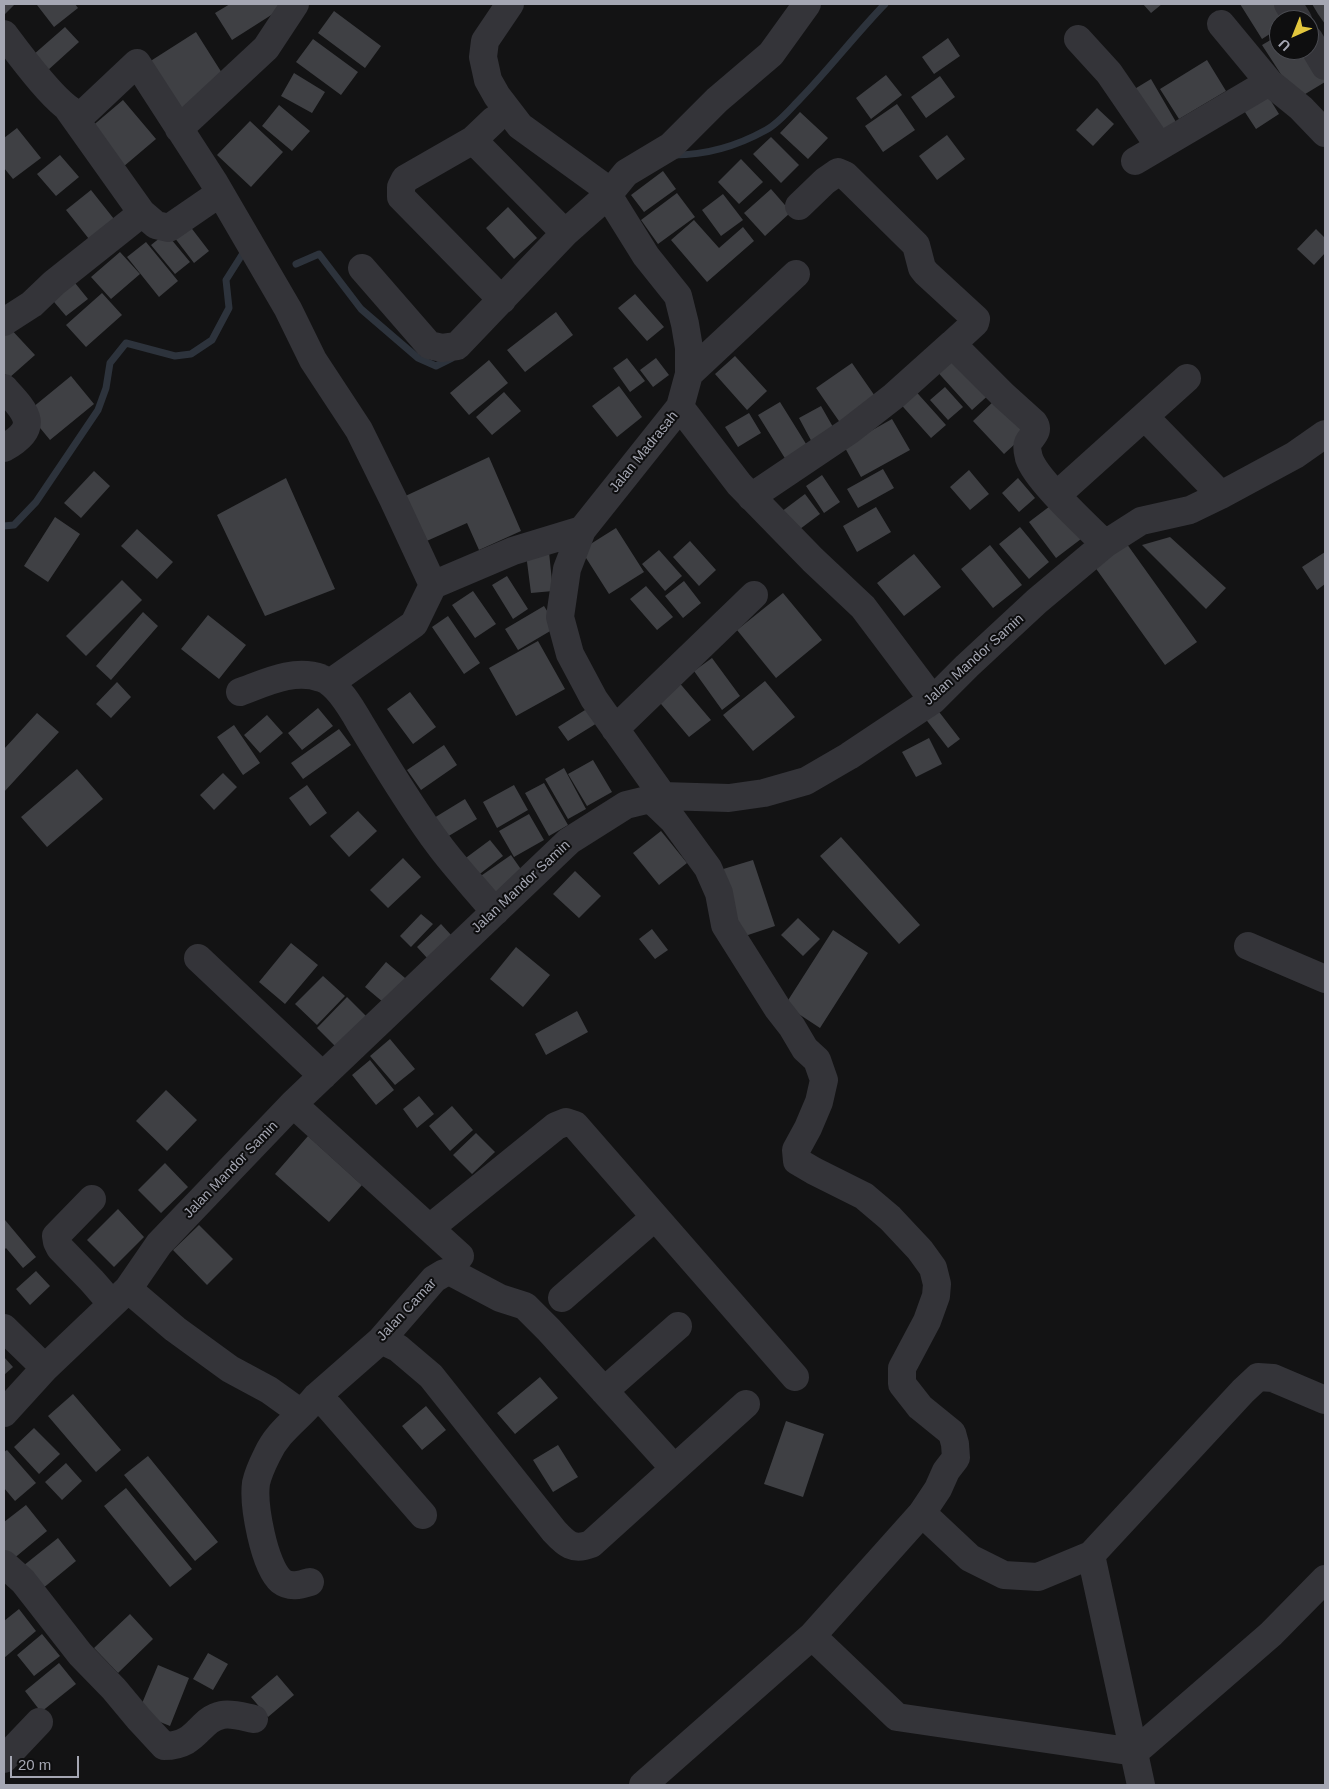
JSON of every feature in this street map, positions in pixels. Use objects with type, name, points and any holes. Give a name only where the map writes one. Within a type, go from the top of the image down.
[{"type":"street","points":[[179,129],[266,48],[295,4]]},
{"type":"street","name":"Jalan Madrasah","points":[[510,4],[486,41],[483,58],[488,80],[497,96],[520,126],[607,189],[608,195],[646,256],[678,296],[686,324],[689,348],[689,374],[680,406],[582,530],[567,569],[560,618],[570,654],[594,699],[615,729],[657,798],[708,868],[719,893],[725,925],[805,1049],[817,1060],[824,1080],[819,1102],[796,1150],[797,1161],[814,1172],[864,1196],[890,1218],[920,1250],[933,1268],[937,1284],[936,1296],[927,1321],[902,1368],[902,1384],[920,1407],[952,1433],[956,1458],[922,1513]]},
{"type":"street","points":[[362,268],[428,345],[442,348],[457,346],[565,232],[608,195],[626,174],[671,146],[717,100],[771,54],[807,4]]},
{"type":"street","points":[[1221,24],[1269,82],[1301,108],[1325,133]]},
{"type":"street","points":[[4,34],[35,74],[68,108],[142,213],[156,225],[169,228],[220,193]]},
{"type":"street","points":[[1078,39],[1109,73],[1159,146]]},
{"type":"street","points":[[68,108],[78,113],[85,112],[137,63],[220,193],[288,309],[313,360],[359,430],[433,586]]},
{"type":"street","points":[[1135,161],[1269,82]]},
{"type":"street","points":[[494,120],[472,140],[405,180],[401,187],[401,197],[502,300]]},
{"type":"street","points":[[472,140],[565,232]]},
{"type":"street","points":[[751,497],[849,432],[894,396],[952,344],[975,322],[976,318],[926,273],[922,268],[916,245],[845,175],[838,172],[833,175],[799,206]]},
{"type":"street","points":[[4,322],[32,304],[54,283],[142,213]]},
{"type":"street","points":[[689,374],[796,274]]},
{"type":"street","points":[[952,344],[1036,426],[1035,434],[1028,443],[1028,456],[1032,466],[1057,495],[1105,544]]},
{"type":"street","points":[[1057,495],[1187,378]]},
{"type":"street","points":[[4,388],[24,410],[27,419],[23,433],[13,443],[4,448]]},
{"type":"street","points":[[680,406],[739,484],[863,607],[933,700]]},
{"type":"street","points":[[1145,417],[1221,495]]},
{"type":"street","name":"Jalan Mandor Samin","points":[[4,1413],[45,1368],[120,1296],[159,1244],[294,1104],[569,841],[626,805],[657,798],[729,798],[764,793],[806,782],[850,756],[933,700],[1031,607],[1105,544],[1141,521],[1190,510],[1221,495],[1295,455],[1325,434]]},
{"type":"street","points":[[330,683],[414,624],[433,586],[514,551],[582,530]]},
{"type":"street","points":[[615,729],[754,595]]},
{"type":"street","points":[[240,692],[278,678],[300,675],[321,678],[330,683],[356,716],[391,774],[440,846],[496,912]]},
{"type":"street","points":[[1248,946],[1325,979]]},
{"type":"street","points":[[198,958],[323,1076]]},
{"type":"street","points":[[294,1104],[460,1256]]},
{"type":"street","points":[[430,1228],[556,1126],[566,1122],[575,1125],[796,1377]]},
{"type":"street","points":[[92,1199],[56,1236],[60,1248],[92,1280],[175,1329],[230,1369],[269,1390],[308,1405],[329,1407],[423,1516]]},
{"type":"street","points":[[562,1298],[656,1217]]},
{"type":"street","name":"Jalan Camar","points":[[310,1582],[296,1586],[282,1581],[273,1570],[258,1528],[256,1482],[268,1453],[284,1429],[381,1340],[434,1279],[444,1273],[451,1272],[500,1298],[525,1306],[674,1468]]},
{"type":"street","points":[[604,1391],[678,1326]]},
{"type":"street","points":[[4,1328],[45,1368]]},
{"type":"street","points":[[381,1340],[398,1348],[432,1376],[554,1531],[573,1547],[582,1548],[591,1544],[746,1404]]},
{"type":"street","points":[[646,1784],[812,1636],[922,1513],[970,1558],[1004,1575],[1038,1577],[1091,1555],[1243,1391],[1258,1378],[1273,1378],[1325,1400]]},
{"type":"street","points":[[1091,1555],[1141,1785]]},
{"type":"street","points":[[4,1564],[23,1581],[80,1654],[114,1688],[164,1746],[173,1746],[187,1741],[210,1720],[223,1715],[254,1719]]},
{"type":"street","points":[[812,1636],[898,1717],[1135,1752],[1271,1634],[1325,1579]]},
{"type":"street","points":[[4,1759],[39,1722]]},
{"type":"building","points":[[4,4],[15,4],[4,15]]},
{"type":"building","points":[[75,4],[78,8],[54,27],[37,5]]},
{"type":"building","points":[[230,4],[287,5],[232,40],[215,13]]},
{"type":"building","points":[[1143,4],[1162,4],[1151,13]]},
{"type":"building","points":[[1240,4],[1280,4],[1284,10],[1269,10],[1269,34],[1262,39]]},
{"type":"building","points":[[1312,4],[1325,4],[1325,24],[1319,15],[1319,10],[1316,10]]},
{"type":"building","points":[[334,11],[381,46],[365,68],[318,33]]},
{"type":"building","points":[[65,27],[79,42],[47,71],[33,55]]},
{"type":"building","points":[[196,32],[227,81],[180,111],[149,62]]},
{"type":"building","points":[[948,38],[960,56],[934,74],[922,57]]},
{"type":"building","points":[[313,39],[358,72],[341,95],[296,62]]},
{"type":"building","points":[[1269,41],[1269,56],[1262,45]]},
{"type":"building","points":[[1207,60],[1226,91],[1179,119],[1160,89]]},
{"type":"building","points":[[1272,60],[1315,60],[1325,75],[1325,82],[1297,99]]},
{"type":"building","points":[[294,73],[325,92],[312,113],[281,96]]},
{"type":"building","points":[[886,75],[902,95],[871,119],[856,98]]},
{"type":"building","points":[[940,76],[955,97],[926,118],[911,97]]},
{"type":"building","points":[[1151,79],[1176,122],[1153,136],[1128,93]]},
{"type":"building","points":[[1263,88],[1279,114],[1256,129],[1239,103]]},
{"type":"building","points":[[123,100],[156,139],[123,167],[90,128]]},
{"type":"building","points":[[897,104],[915,130],[883,152],[865,126]]},
{"type":"building","points":[[279,105],[310,131],[292,151],[262,126]]},
{"type":"building","points":[[1097,108],[1114,124],[1093,146],[1076,130]]},
{"type":"building","points":[[800,112],[828,138],[808,159],[780,133]]},
{"type":"building","points":[[250,121],[283,152],[251,187],[217,155]]},
{"type":"building","points":[[17,128],[41,158],[13,179],[4,168],[4,138]]},
{"type":"building","points":[[947,135],[965,159],[937,180],[919,156]]},
{"type":"building","points":[[771,137],[799,165],[781,183],[753,154]]},
{"type":"building","points":[[60,155],[79,177],[56,196],[37,174]]},
{"type":"building","points":[[741,159],[763,182],[739,204],[718,182]]},
{"type":"building","points":[[663,171],[676,189],[644,212],[631,195]]},
{"type":"building","points":[[771,189],[791,212],[765,236],[744,213]]},
{"type":"building","points":[[91,190],[114,219],[89,239],[66,210]]},
{"type":"building","points":[[677,193],[695,217],[658,244],[641,220]]},
{"type":"building","points":[[723,194],[743,220],[721,236],[702,210]]},
{"type":"building","points":[[508,207],[537,238],[514,259],[486,228]]},
{"type":"building","points":[[694,220],[719,248],[743,227],[754,241],[707,282],[671,240]]},
{"type":"building","points":[[186,221],[209,251],[194,263],[171,233]]},
{"type":"building","points":[[1316,229],[1325,238],[1325,253],[1314,265],[1297,249]]},
{"type":"building","points":[[166,233],[190,262],[175,274],[151,245]]},
{"type":"building","points":[[146,242],[178,281],[159,297],[127,257]]},
{"type":"building","points":[[120,252],[140,274],[111,299],[91,277]]},
{"type":"building","points":[[71,278],[88,299],[66,316],[49,296]]},
{"type":"building","points":[[102,293],[122,315],[86,347],[66,325]]},
{"type":"building","points":[[635,294],[664,327],[647,341],[618,308]]},
{"type":"building","points":[[556,312],[573,335],[525,372],[507,350]]},
{"type":"building","points":[[8,326],[35,355],[9,378],[4,373],[4,330]]},
{"type":"building","points":[[952,349],[992,392],[972,410],[933,367]]},
{"type":"building","points":[[735,356],[767,391],[747,410],[715,374]]},
{"type":"building","points":[[627,358],[645,381],[630,392],[613,368]]},
{"type":"building","points":[[656,358],[669,375],[653,387],[640,370]]},
{"type":"building","points":[[489,360],[508,383],[469,415],[450,393]]},
{"type":"building","points":[[852,363],[877,399],[841,424],[816,388]]},
{"type":"building","points":[[71,376],[94,404],[50,440],[27,412]]},
{"type":"building","points":[[619,386],[642,417],[617,437],[592,406]]},
{"type":"building","points":[[911,386],[946,425],[931,438],[896,399]]},
{"type":"building","points":[[945,387],[963,407],[948,420],[930,400]]},
{"type":"building","points":[[504,392],[521,411],[492,435],[476,417]]},
{"type":"building","points":[[996,399],[1028,432],[1004,454],[973,421]]},
{"type":"building","points":[[780,402],[808,447],[786,460],[758,415]]},
{"type":"building","points":[[821,406],[837,434],[814,446],[799,418]]},
{"type":"building","points":[[749,413],[761,433],[738,447],[725,427]]},
{"type":"building","points":[[892,419],[910,450],[861,477],[844,446]]},
{"type":"building","points":[[489,457],[521,531],[479,550],[467,523],[420,544],[399,499]]},
{"type":"building","points":[[883,469],[894,488],[858,508],[847,489]]},
{"type":"building","points":[[969,470],[989,494],[970,510],[950,487]]},
{"type":"building","points":[[94,471],[110,486],[81,518],[64,503]]},
{"type":"building","points":[[822,475],[840,502],[824,513],[806,486]]},
{"type":"building","points":[[286,478],[335,589],[265,616],[217,515]]},
{"type":"building","points":[[1018,478],[1035,498],[1019,512],[1002,493]]},
{"type":"building","points":[[805,494],[820,514],[792,535],[777,515]]},
{"type":"building","points":[[1054,503],[1081,539],[1056,558],[1029,522]]},
{"type":"building","points":[[876,507],[891,532],[857,552],[843,526]]},
{"type":"building","points":[[55,517],[80,534],[48,582],[24,566]]},
{"type":"building","points":[[1020,527],[1049,562],[1029,579],[999,544]]},
{"type":"building","points":[[616,528],[644,572],[609,594],[581,550]]},
{"type":"building","points":[[137,529],[173,562],[157,579],[121,546]]},
{"type":"building","points":[[1170,537],[1226,588],[1206,609],[1142,545]]},
{"type":"building","points":[[1124,540],[1197,642],[1165,665],[1092,563]]},
{"type":"building","points":[[690,541],[716,570],[699,586],[673,557]]},
{"type":"building","points":[[990,545],[1022,585],[993,608],[961,569]]},
{"type":"building","points":[[659,550],[682,576],[665,591],[642,564]]},
{"type":"building","points":[[549,552],[553,591],[531,593],[526,554]]},
{"type":"building","points":[[1325,552],[1325,584],[1317,590],[1302,567]]},
{"type":"building","points":[[914,554],[941,587],[904,616],[877,583]]},
{"type":"building","points":[[507,576],[528,609],[513,619],[492,585]]},
{"type":"building","points":[[122,580],[142,600],[86,656],[66,636]]},
{"type":"building","points":[[684,581],[701,603],[683,618],[665,596]]},
{"type":"building","points":[[646,586],[673,617],[657,630],[630,599]]},
{"type":"building","points":[[473,591],[496,624],[475,638],[452,605]]},
{"type":"building","points":[[783,593],[822,640],[776,678],[737,630]]},
{"type":"building","points":[[544,606],[557,627],[518,650],[505,629]]},
{"type":"building","points":[[143,612],[158,626],[111,680],[96,666]]},
{"type":"building","points":[[208,615],[246,645],[219,679],[181,649]]},
{"type":"building","points":[[448,616],[480,663],[464,674],[432,627]]},
{"type":"building","points":[[538,641],[565,689],[516,716],[489,668]]},
{"type":"building","points":[[712,658],[740,696],[722,710],[694,671]]},
{"type":"building","points":[[677,680],[711,720],[689,737],[656,698]]},
{"type":"building","points":[[765,681],[795,717],[753,751],[723,715]]},
{"type":"building","points":[[117,682],[131,697],[111,718],[96,704]]},
{"type":"building","points":[[410,692],[436,727],[413,744],[387,709]]},
{"type":"building","points":[[933,704],[960,739],[948,748],[921,713]]},
{"type":"building","points":[[593,705],[602,720],[568,741],[558,727]]},
{"type":"building","points":[[318,708],[333,726],[302,750],[288,733]]},
{"type":"building","points":[[37,713],[59,732],[4,792],[4,749]]},
{"type":"building","points":[[267,715],[283,733],[260,753],[244,735]]},
{"type":"building","points":[[234,725],[260,763],[243,775],[217,737]]},
{"type":"building","points":[[339,729],[351,745],[303,779],[291,763]]},
{"type":"building","points":[[929,738],[942,764],[916,777],[902,752]]},
{"type":"building","points":[[444,745],[457,765],[421,790],[407,770]]},
{"type":"building","points":[[593,760],[612,792],[587,806],[568,774]]},
{"type":"building","points":[[564,768],[586,809],[568,819],[545,779]]},
{"type":"building","points":[[77,769],[103,799],[47,847],[21,817]]},
{"type":"building","points":[[223,773],[237,787],[214,810],[200,795]]},
{"type":"building","points":[[544,783],[568,825],[549,836],[525,793]]},
{"type":"building","points":[[307,785],[327,813],[310,826],[289,798]]},
{"type":"building","points":[[514,785],[528,810],[497,828],[483,802]]},
{"type":"building","points":[[465,799],[477,819],[442,840],[429,821]]},
{"type":"building","points":[[358,811],[377,831],[349,857],[330,836]]},
{"type":"building","points":[[529,814],[544,840],[514,857],[499,831]]},
{"type":"building","points":[[661,831],[687,863],[659,885],[633,853]]},
{"type":"building","points":[[841,837],[920,925],[899,944],[820,856]]},
{"type":"building","points":[[490,840],[503,856],[472,880],[459,863]]},
{"type":"building","points":[[511,855],[525,875],[490,901],[475,880]]},
{"type":"building","points":[[403,858],[421,877],[388,908],[370,890]]},
{"type":"building","points":[[753,860],[775,926],[742,937],[720,870]]},
{"type":"building","points":[[575,871],[601,896],[579,918],[553,894]]},
{"type":"building","points":[[421,914],[433,924],[411,947],[400,936]]},
{"type":"building","points":[[798,918],[820,939],[803,956],[781,935]]},
{"type":"building","points":[[441,924],[452,936],[428,959],[417,947]]},
{"type":"building","points":[[652,929],[668,950],[655,959],[639,939]]},
{"type":"building","points":[[833,930],[868,953],[820,1028],[785,1005]]},
{"type":"building","points":[[291,943],[318,965],[285,1004],[259,982]]},
{"type":"building","points":[[516,947],[550,975],[523,1007],[490,979]]},
{"type":"building","points":[[386,962],[411,983],[390,1008],[365,987]]},
{"type":"building","points":[[323,976],[345,996],[317,1025],[295,1004]]},
{"type":"building","points":[[347,997],[366,1016],[336,1047],[317,1028]]},
{"type":"building","points":[[577,1011],[588,1032],[546,1055],[535,1034]]},
{"type":"building","points":[[390,1039],[415,1069],[395,1085],[370,1056]]},
{"type":"building","points":[[370,1060],[394,1090],[376,1105],[352,1075]]},
{"type":"building","points":[[166,1090],[197,1120],[167,1151],[136,1121]]},
{"type":"building","points":[[419,1096],[434,1114],[417,1128],[403,1109]]},
{"type":"building","points":[[452,1106],[473,1130],[450,1151],[429,1126]]},
{"type":"building","points":[[476,1133],[495,1152],[472,1174],[453,1155]]},
{"type":"building","points":[[308,1136],[362,1185],[329,1222],[275,1174]]},
{"type":"building","points":[[165,1163],[188,1187],[161,1213],[138,1190]]},
{"type":"building","points":[[118,1209],[144,1237],[114,1267],[87,1240]]},
{"type":"building","points":[[5,1220],[36,1257],[23,1268],[6,1248],[4,1250]]},
{"type":"building","points":[[199,1225],[233,1259],[207,1285],[173,1250]]},
{"type":"building","points":[[36,1271],[50,1286],[30,1305],[16,1289]]},
{"type":"building","points":[[4,1357],[13,1367],[4,1375]]},
{"type":"building","points":[[540,1377],[558,1398],[515,1434],[497,1413]]},
{"type":"building","points":[[73,1394],[121,1450],[96,1472],[48,1416]]},
{"type":"building","points":[[426,1406],[446,1430],[422,1450],[402,1426]]},
{"type":"building","points":[[786,1421],[824,1434],[803,1497],[764,1484]]},
{"type":"building","points":[[34,1428],[60,1454],[39,1474],[14,1447]]},
{"type":"building","points":[[558,1445],[578,1477],[553,1492],[533,1460]]},
{"type":"building","points":[[7,1450],[36,1483],[15,1501],[4,1488],[4,1452]]},
{"type":"building","points":[[148,1456],[218,1542],[195,1561],[124,1475]]},
{"type":"building","points":[[66,1463],[82,1481],[62,1500],[45,1482]]},
{"type":"building","points":[[126,1488],[192,1569],[170,1587],[104,1506]]},
{"type":"building","points":[[26,1505],[47,1531],[12,1560],[4,1550],[4,1522]]},
{"type":"building","points":[[58,1538],[76,1561],[42,1589],[23,1566]]},
{"type":"building","points":[[19,1609],[36,1631],[4,1658],[4,1621]]},
{"type":"building","points":[[130,1614],[153,1639],[118,1673],[94,1648]]},
{"type":"building","points":[[42,1634],[60,1656],[34,1676],[17,1655]]},
{"type":"building","points":[[208,1653],[228,1664],[213,1690],[193,1679]]},
{"type":"building","points":[[59,1663],[76,1684],[41,1712],[25,1691]]},
{"type":"building","points":[[158,1665],[189,1678],[170,1726],[138,1713]]},
{"type":"building","points":[[277,1675],[294,1695],[268,1717],[251,1697]]},
{"type":"waterway","points":[[674,155],[686,155],[722,148],[745,140],[771,127],[811,87],[885,4]]},
{"type":"waterway","points":[[4,526],[14,525],[36,502],[98,410],[106,388],[110,363],[126,343],[175,356],[191,354],[212,340],[229,308],[226,280],[245,250]]},
{"type":"waterway","points":[[296,264],[319,254],[361,309],[418,358],[436,366],[452,358]]}]
